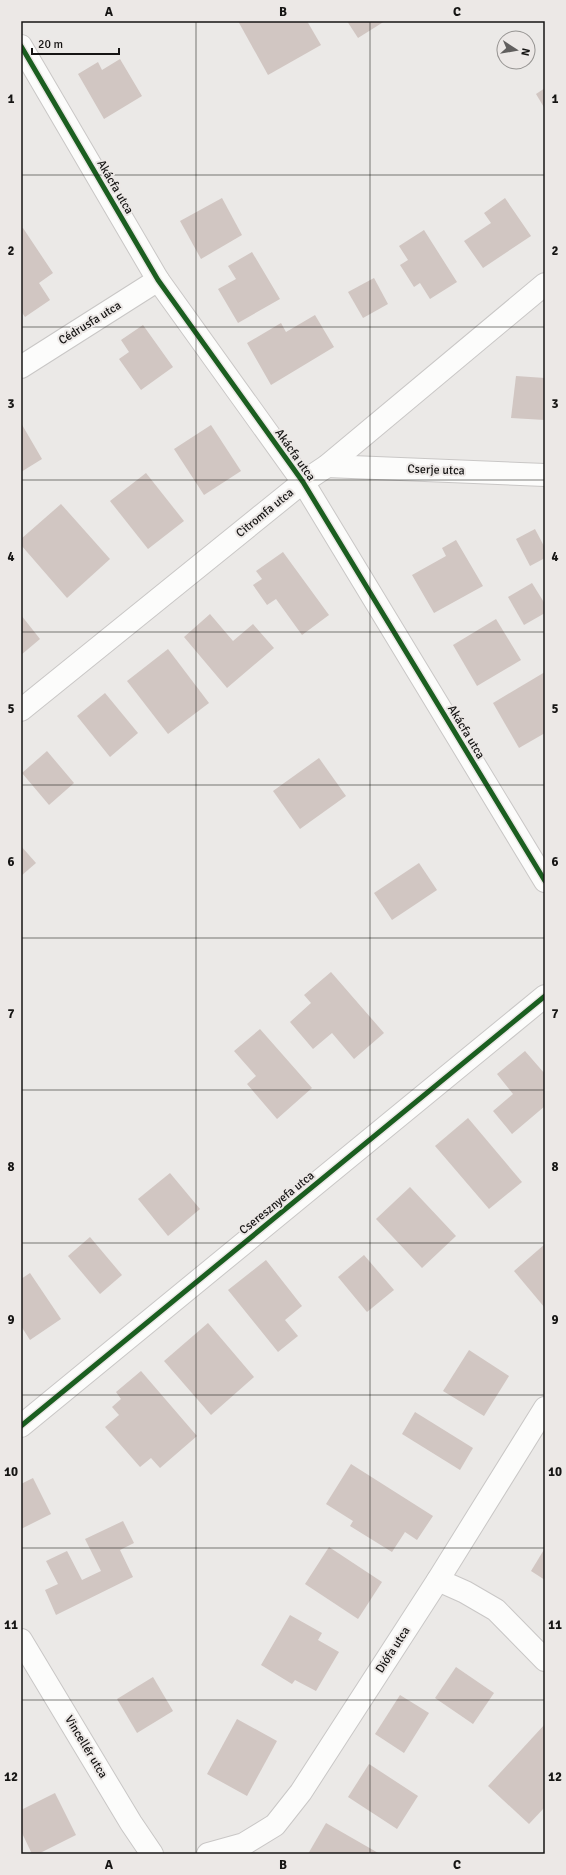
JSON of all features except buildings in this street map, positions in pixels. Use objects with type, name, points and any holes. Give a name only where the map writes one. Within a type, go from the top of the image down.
[{"type":"street","name":"Akácfa utca","points":[[21,46],[158,280],[303,482],[545,881]]},
{"type":"street","name":"Cédrusfa utca","points":[[21,367],[158,280]]},
{"type":"street","name":"Citromfa utca","points":[[21,710],[303,482],[327,466],[545,284]]},
{"type":"street","name":"Cserje utca","points":[[327,466],[545,475]]},
{"type":"street","name":"Cseresznyefa utca","points":[[21,1426],[545,996]]},
{"type":"street","name":"Diófa utca","points":[[208,1854],[244,1844],[275,1825],[301,1792],[438,1580],[545,1408]]},
{"type":"street","points":[[438,1580],[465,1592],[496,1610],[545,1660]]},
{"type":"street","name":"Vincellér utca","points":[[21,1640],[131,1823],[152,1854]]},
{"type":"cycle path","points":[[21,46],[158,280],[303,482],[545,881]]},
{"type":"cycle path","points":[[21,1426],[545,996]]}]
